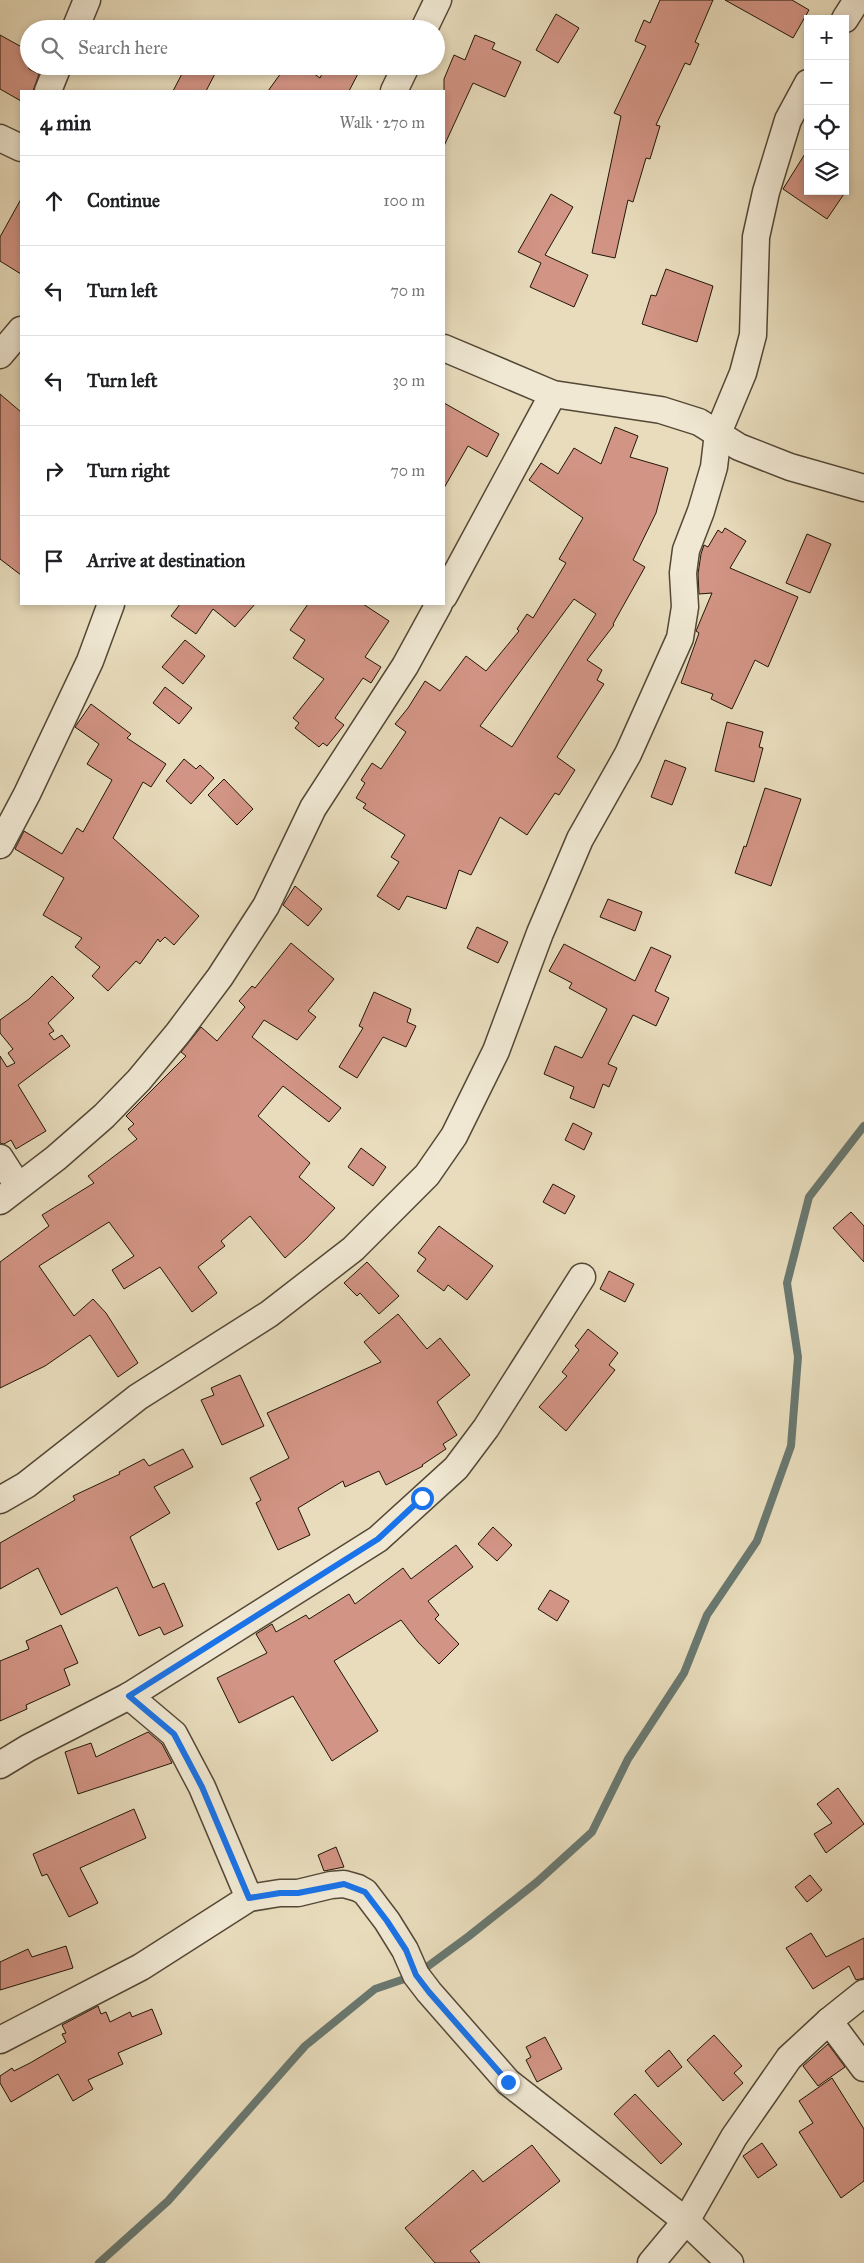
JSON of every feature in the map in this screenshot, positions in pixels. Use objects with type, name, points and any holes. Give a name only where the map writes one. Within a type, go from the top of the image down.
[{"type":"street","points":[[79,20],[87,0]]},
{"type":"street","points":[[428,20],[438,0]]},
{"type":"street","points":[[848,15],[857,0]]},
{"type":"street","points":[[48,90],[54,75]]},
{"type":"street","points":[[394,90],[402,75]]},
{"type":"street","points":[[0,1500],[26,1485],[138,1397],[269,1314],[354,1249],[427,1175],[454,1136],[496,1051],[540,933],[580,839],[628,754],[680,638],[685,607],[683,573],[686,550],[701,511],[714,467],[718,433],[744,373],[753,335],[756,238],[766,192],[788,120],[804,91]]},
{"type":"street","points":[[0,138],[20,148]]},
{"type":"street","points":[[0,355],[20,331]]},
{"type":"street","points":[[445,348],[553,394],[661,410],[699,422],[739,446],[790,467],[864,488]]},
{"type":"street","points":[[445,594],[553,394]]},
{"type":"street","points":[[0,844],[27,794],[90,661],[112,605]]},
{"type":"street","points":[[0,1158],[9,1194],[56,1158],[110,1110],[139,1080],[178,1033],[220,977],[266,906],[313,808],[405,666],[438,605]]},
{"type":"street","points":[[0,1765],[28,1748],[129,1696],[378,1539],[456,1468],[486,1428],[582,1277]]},
{"type":"street","points":[[129,1696],[174,1734],[202,1787],[249,1898]]},
{"type":"street","points":[[0,2040],[141,1967],[249,1898],[280,1893],[298,1893],[344,1884],[365,1892],[406,1950],[416,1975],[508,2082],[686,2221],[730,2263]]},
{"type":"street","points":[[651,2263],[686,2221],[734,2136],[789,2058],[829,2021],[864,1994]]},
{"type":"street","points":[[829,2021],[864,2068]]},
{"type":"building","points":[[660,0],[713,0],[695,42],[699,44],[690,65],[685,63],[656,125],[660,126],[650,159],[646,158],[633,202],[628,200],[615,258],[592,253],[621,116],[614,113],[646,46],[635,41],[644,20],[650,23]]},
{"type":"building","points":[[725,0],[792,0],[809,10],[806,15],[804,15],[804,19],[793,38]]},
{"type":"building","points":[[556,14],[579,28],[558,63],[536,50]]},
{"type":"building","points":[[0,35],[20,46],[20,75],[39,75],[33,90],[20,90],[20,100],[0,89]]},
{"type":"building","points":[[475,35],[495,43],[492,49],[521,62],[505,97],[473,83],[445,144],[444,79],[454,55],[465,60]]},
{"type":"building","points":[[181,75],[214,75],[207,90],[174,90]]},
{"type":"building","points":[[280,75],[316,75],[320,78],[322,75],[357,75],[350,90],[269,90]]},
{"type":"building","points":[[804,155],[804,195],[843,195],[827,219],[783,189]]},
{"type":"building","points":[[551,194],[573,207],[545,255],[588,275],[574,307],[530,287],[541,263],[518,252]]},
{"type":"building","points":[[20,201],[20,273],[0,261],[0,237]]},
{"type":"building","points":[[666,269],[713,286],[697,342],[642,324],[651,295],[656,296]]},
{"type":"building","points":[[0,394],[20,411],[20,574],[0,559]]},
{"type":"building","points":[[445,404],[499,434],[487,457],[468,446],[445,486]]},
{"type":"building","points":[[615,427],[638,436],[630,457],[668,468],[656,513],[633,560],[645,567],[614,625],[587,660],[602,670],[597,680],[604,684],[557,757],[575,770],[559,795],[555,793],[527,835],[500,817],[471,875],[459,870],[446,909],[407,896],[399,910],[377,896],[399,862],[391,857],[405,835],[363,808],[366,804],[356,798],[365,783],[361,780],[372,763],[381,769],[406,732],[395,724],[408,708],[425,681],[440,691],[466,656],[486,671],[519,631],[517,629],[527,614],[533,618],[566,563],[559,559],[583,518],[529,480],[541,463],[558,474],[574,448],[601,464]],"holes":[[[574,599],[596,614],[512,747],[480,726]]]},
{"type":"building","points":[[725,528],[746,541],[730,568],[798,597],[768,667],[755,660],[732,709],[711,699],[713,694],[681,683],[699,633],[696,631],[712,593],[699,594],[698,574],[701,554],[704,545],[708,547],[718,530],[722,533]]},
{"type":"building","points":[[807,534],[831,544],[810,593],[786,583]]},
{"type":"building","points":[[179,605],[254,605],[235,627],[213,609],[196,634],[171,616]]},
{"type":"building","points":[[307,605],[365,605],[389,621],[365,657],[381,667],[371,683],[363,678],[335,718],[344,725],[327,746],[323,743],[319,747],[295,728],[299,723],[293,718],[324,679],[293,658],[305,640],[290,630]]},
{"type":"building","points":[[185,640],[205,656],[183,684],[162,667]]},
{"type":"building","points":[[165,687],[192,708],[179,724],[153,703]]},
{"type":"building","points":[[91,704],[131,734],[127,738],[166,764],[151,787],[143,782],[113,838],[199,916],[174,945],[165,937],[160,942],[158,939],[140,964],[136,961],[108,991],[92,976],[100,967],[75,947],[82,938],[43,915],[64,878],[15,849],[24,831],[62,854],[77,828],[83,832],[112,780],[87,764],[99,744],[75,727]]},
{"type":"building","points":[[727,722],[763,732],[759,747],[763,748],[754,782],[715,771]]},
{"type":"building","points":[[184,759],[196,769],[200,765],[214,778],[191,804],[166,781]]},
{"type":"building","points":[[665,760],[686,768],[672,805],[651,797]]},
{"type":"building","points":[[224,779],[253,809],[237,825],[208,795]]},
{"type":"building","points":[[765,788],[801,799],[771,886],[735,873],[744,846],[746,847]]},
{"type":"building","points":[[295,886],[322,909],[308,926],[283,905]]},
{"type":"building","points":[[608,899],[642,912],[635,931],[600,917]]},
{"type":"building","points":[[477,927],[508,942],[498,963],[467,948]]},
{"type":"building","points":[[291,943],[334,979],[308,1011],[316,1017],[297,1040],[264,1020],[252,1037],[341,1108],[329,1122],[283,1086],[258,1116],[310,1163],[299,1177],[335,1208],[285,1258],[250,1216],[221,1241],[225,1246],[198,1267],[217,1293],[192,1312],[160,1267],[124,1289],[112,1270],[134,1256],[109,1222],[39,1266],[74,1316],[93,1299],[106,1313],[138,1363],[118,1377],[90,1335],[45,1366],[0,1388],[0,1262],[49,1226],[42,1215],[94,1183],[88,1176],[137,1139],[128,1129],[134,1124],[126,1116],[186,1056],[181,1052],[201,1027],[217,1041],[245,1007],[239,1001],[252,986],[255,988]]},
{"type":"building","points":[[564,944],[635,981],[651,947],[671,956],[655,991],[669,998],[656,1026],[633,1015],[608,1064],[617,1068],[609,1087],[603,1084],[594,1108],[570,1098],[574,1087],[544,1074],[555,1046],[582,1058],[607,1009],[569,988],[572,983],[549,971]]},
{"type":"building","points":[[52,976],[74,998],[48,1023],[54,1031],[49,1034],[54,1040],[62,1035],[70,1046],[18,1085],[46,1131],[16,1149],[11,1140],[4,1144],[0,1143],[0,1056],[7,1067],[15,1063],[8,1053],[13,1049],[0,1033],[0,1020],[29,999]]},
{"type":"building","points":[[374,992],[411,1009],[407,1022],[416,1026],[406,1047],[383,1037],[357,1078],[339,1067],[363,1028],[359,1026]]},
{"type":"building","points":[[573,1123],[592,1133],[584,1150],[565,1140]]},
{"type":"building","points":[[361,1148],[386,1167],[373,1186],[348,1167]]},
{"type":"building","points":[[553,1184],[575,1196],[565,1214],[543,1202]]},
{"type":"building","points":[[851,1212],[864,1226],[864,1262],[833,1228]]},
{"type":"building","points":[[439,1226],[493,1266],[467,1300],[448,1285],[444,1291],[417,1271],[426,1259],[418,1253]]},
{"type":"building","points":[[367,1262],[399,1296],[379,1314],[360,1293],[357,1296],[344,1283]]},
{"type":"building","points":[[609,1271],[634,1284],[625,1302],[600,1289]]},
{"type":"building","points":[[398,1314],[427,1349],[440,1338],[470,1375],[437,1402],[457,1435],[443,1444],[446,1449],[423,1466],[386,1485],[379,1471],[345,1487],[343,1481],[298,1508],[310,1535],[278,1550],[256,1503],[261,1500],[250,1478],[289,1458],[267,1413],[381,1362],[364,1342]]},
{"type":"building","points":[[588,1329],[618,1353],[609,1365],[615,1370],[566,1431],[539,1407],[567,1376],[562,1372],[579,1350],[575,1346]]},
{"type":"building","points":[[240,1375],[264,1426],[222,1445],[201,1400],[214,1395],[211,1388]]},
{"type":"building","points":[[183,1449],[193,1467],[154,1487],[170,1513],[130,1537],[153,1588],[164,1583],[183,1626],[164,1635],[160,1627],[139,1636],[117,1587],[61,1615],[38,1568],[0,1589],[0,1543],[75,1500],[73,1496],[120,1474],[119,1472],[144,1459],[149,1466]]},
{"type":"building","points":[[493,1527],[512,1545],[497,1561],[478,1544]]},
{"type":"building","points":[[456,1545],[473,1567],[428,1601],[439,1615],[435,1619],[459,1644],[439,1664],[418,1642],[401,1620],[334,1661],[378,1731],[332,1761],[293,1696],[239,1723],[217,1678],[267,1653],[256,1634],[272,1624],[276,1632],[306,1615],[309,1619],[349,1594],[355,1604],[403,1568],[411,1579]]},
{"type":"building","points":[[550,1590],[569,1601],[557,1621],[538,1609]]},
{"type":"building","points":[[61,1625],[78,1663],[64,1669],[70,1685],[26,1705],[27,1709],[0,1721],[0,1661],[29,1649],[26,1641]]},
{"type":"building","points":[[148,1732],[162,1744],[172,1763],[78,1794],[65,1752],[91,1743],[96,1757]]},
{"type":"building","points":[[838,1788],[864,1824],[826,1853],[814,1834],[832,1823],[817,1804]]},
{"type":"building","points":[[134,1809],[146,1838],[80,1868],[98,1903],[69,1917],[47,1874],[42,1876],[33,1854]]},
{"type":"building","points":[[336,1847],[344,1867],[324,1871],[318,1855]]},
{"type":"building","points":[[810,1875],[822,1890],[807,1902],[795,1887]]},
{"type":"building","points":[[811,1933],[826,1957],[864,1938],[864,1978],[856,1980],[849,1966],[813,1989],[786,1948]]},
{"type":"building","points":[[66,1946],[73,1968],[0,1990],[0,1962],[28,1949],[32,1957]]},
{"type":"building","points":[[98,2006],[101,2014],[106,2012],[110,2022],[130,2012],[132,2017],[152,2009],[162,2034],[118,2053],[123,2064],[88,2080],[93,2089],[73,2101],[58,2074],[11,2102],[0,2083],[0,2076],[12,2068],[14,2071],[30,2063],[66,2042],[62,2034],[66,2033],[62,2025]]},
{"type":"building","points":[[714,2035],[742,2066],[734,2073],[743,2083],[723,2101],[687,2060]]},
{"type":"building","points":[[545,2037],[562,2069],[537,2082],[526,2060],[531,2057],[526,2047]]},
{"type":"building","points":[[828,2044],[845,2067],[818,2086],[803,2066]]},
{"type":"building","points":[[669,2050],[682,2067],[658,2087],[645,2071]]},
{"type":"building","points":[[832,2078],[864,2129],[864,2181],[841,2198],[799,2132],[813,2123],[799,2101]]},
{"type":"building","points":[[635,2094],[682,2144],[661,2164],[614,2114]]},
{"type":"building","points":[[762,2143],[777,2165],[758,2178],[743,2156]]},
{"type":"building","points":[[532,2145],[560,2181],[470,2251],[480,2263],[435,2263],[405,2228],[473,2170],[483,2182]]},
{"type":"waterway","points":[[99,2263],[168,2201],[305,2046],[375,1989],[416,1975],[469,1936],[537,1882],[592,1832],[628,1759],[684,1673],[707,1615],[757,1541],[791,1446],[798,1357],[787,1283],[809,1197],[864,1126]]},
{"type":"route","points":[[422,1498],[378,1539],[129,1696],[174,1734],[202,1787],[249,1898],[280,1893],[298,1893],[331,1885],[344,1884],[365,1892],[374,1902],[406,1950],[416,1975],[484,2058],[508,2082]]}]
